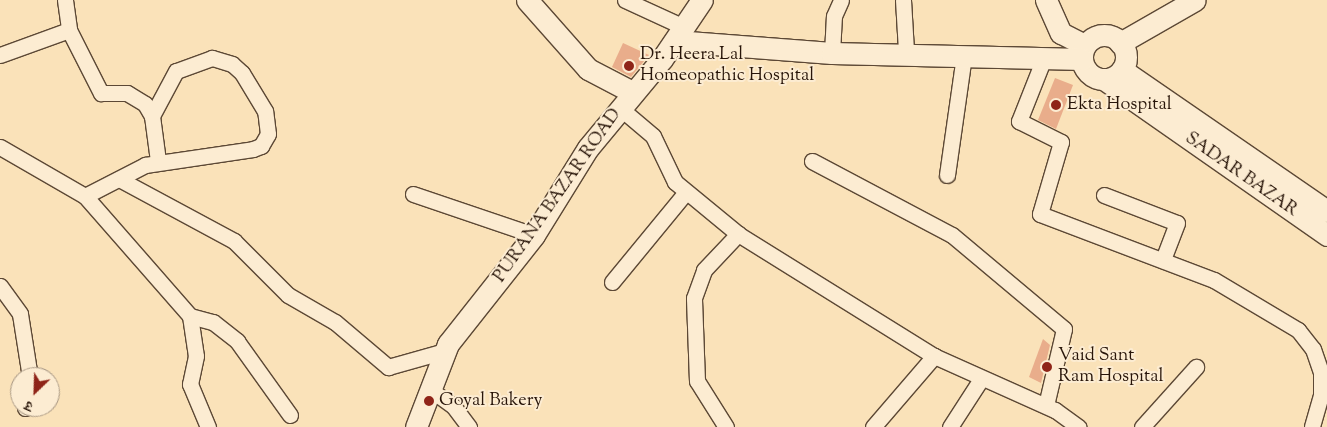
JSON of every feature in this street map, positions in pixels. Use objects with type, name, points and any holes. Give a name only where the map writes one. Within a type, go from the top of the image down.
[{"type":"street","points":[[65,0],[69,30],[101,93],[134,95],[152,116],[158,161]]},
{"type":"street","points":[[528,0],[588,69],[626,100],[653,136],[675,182],[685,193],[738,234],[934,356],[981,379],[1046,405],[1078,427]]},
{"type":"street","points":[[626,0],[679,34],[832,52],[906,52],[1044,58],[1083,52],[1101,35],[1120,43],[1125,55],[1114,75],[1091,74],[1083,52],[1060,33],[1046,0]]},
{"type":"street","name":"PURANA BAZAR ROAD","points":[[416,427],[445,351],[534,235],[588,148],[679,34],[702,0]]},
{"type":"street","points":[[832,52],[834,16],[841,0]]},
{"type":"street","points":[[903,0],[906,52]]},
{"type":"street","points":[[1120,43],[1195,0]]},
{"type":"street","points":[[0,56],[69,30]]},
{"type":"street","points":[[947,175],[964,55]]},
{"type":"street","points":[[85,196],[158,161],[261,146],[267,125],[258,97],[242,73],[232,64],[212,58],[176,71],[152,116]]},
{"type":"street","points":[[1044,58],[1019,121],[1061,142],[1040,214],[1214,280],[1298,330],[1313,349],[1321,372],[1321,395],[1312,427]]},
{"type":"street","name":"SADAR BAZAR","points":[[1114,75],[1327,211]]},
{"type":"street","name":"SADAR BAZAR","points":[[1114,75],[1327,235]]},
{"type":"street","points":[[0,148],[85,196],[190,316],[196,356],[190,384],[208,427]]},
{"type":"street","points":[[812,161],[952,235],[1064,329],[1046,405]]},
{"type":"street","points":[[119,179],[234,241],[288,296],[336,322],[388,367],[445,351]]},
{"type":"street","points":[[612,282],[685,193]]},
{"type":"street","points":[[413,194],[534,235]]},
{"type":"street","points":[[1104,195],[1177,223],[1163,260]]},
{"type":"street","points":[[726,427],[697,382],[694,298],[702,274],[738,234]]},
{"type":"street","points":[[0,286],[20,314],[28,367]]},
{"type":"street","points":[[190,316],[213,322],[237,341],[290,415]]},
{"type":"street","points":[[873,427],[934,356]]},
{"type":"street","points":[[1142,427],[1196,367]]},
{"type":"street","points":[[950,427],[981,379]]},
{"type":"street","points":[[431,390],[454,407],[469,427]]},
{"type":"building","points":[[623,43],[649,55],[631,77],[612,67]]},
{"type":"building","points":[[1055,78],[1073,85],[1056,129],[1038,120]]},
{"type":"building","points":[[1043,339],[1050,345],[1041,383],[1029,377]]},
{"type":"place","name":"Dr. Heera Lal Homeopathic Hospital","points":[[629,66]]},
{"type":"place","name":"Ekta Hospital","points":[[1056,105]]},
{"type":"place","name":"Vaid Sant Ram Hospital","points":[[1047,367]]},
{"type":"place","name":"Goyal Bakery","points":[[429,401]]}]
